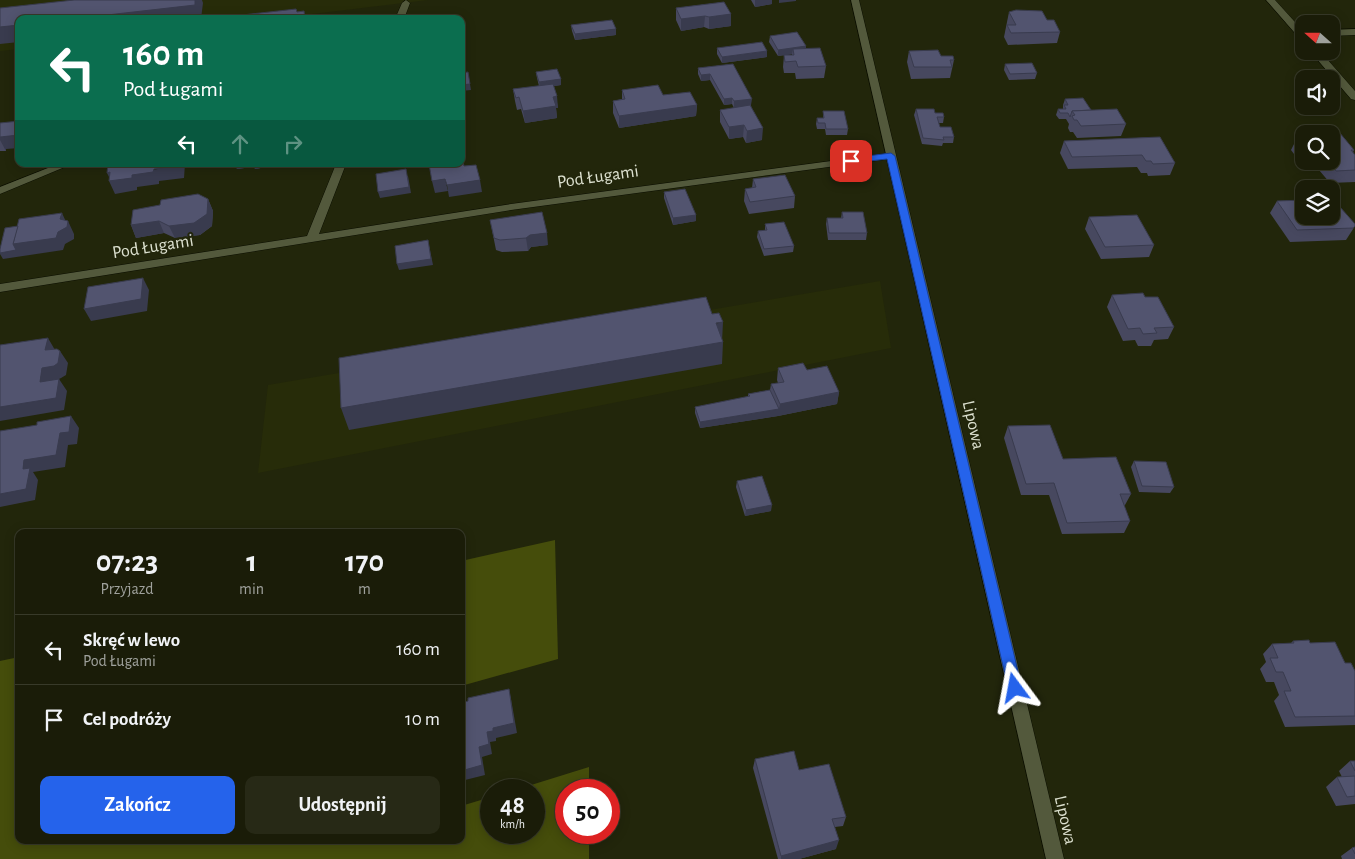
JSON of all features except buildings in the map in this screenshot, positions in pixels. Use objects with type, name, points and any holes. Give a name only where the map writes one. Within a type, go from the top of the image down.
[{"type":"street","name":"Lipowa","points":[[856,0],[1055,859]]},
{"type":"street","points":[[1270,0],[1295,27]]},
{"type":"street","points":[[401,15],[406,3]]},
{"type":"street","points":[[1340,33],[1355,32]]},
{"type":"street","points":[[1323,60],[1355,97]]},
{"type":"street","name":"Pod Ługami","points":[[0,288],[511,207],[891,156]]},
{"type":"street","points":[[0,191],[60,167]]},
{"type":"street","points":[[311,239],[340,167]]},
{"type":"shaded area","points":[[0,0],[428,0],[304,15],[15,15],[15,49],[0,51]]},
{"type":"shaded area","points":[[880,281],[891,348],[258,473],[268,385]]},
{"type":"green space","points":[[555,540],[558,659],[465,685],[465,560]]},
{"type":"green space","points":[[15,658],[15,844],[465,844],[465,805],[480,800],[480,844],[545,844],[545,781],[589,767],[589,779],[555,779],[555,844],[589,844],[589,859],[0,859],[0,661]]},
{"type":"route","points":[[851,161],[891,156],[1015,688]]}]
